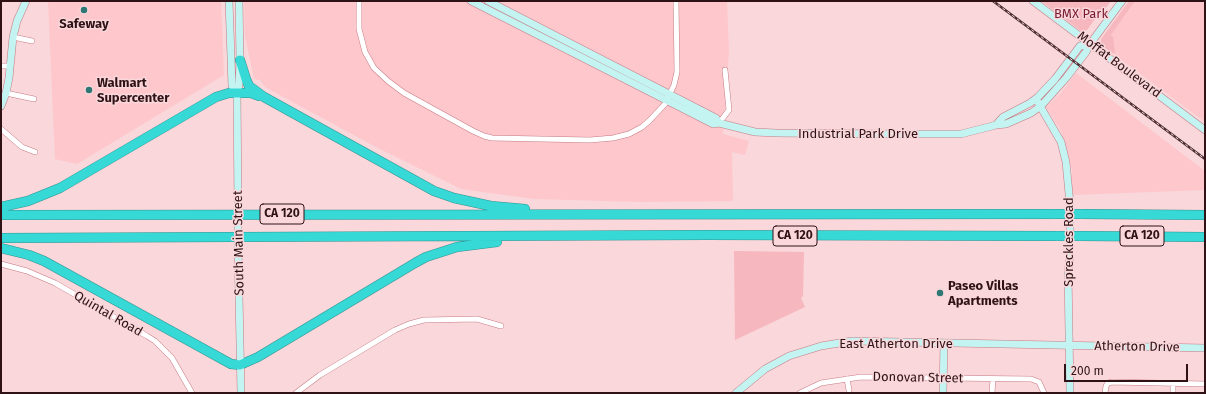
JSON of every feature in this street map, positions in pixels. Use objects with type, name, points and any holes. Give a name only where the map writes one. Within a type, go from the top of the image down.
[{"type":"highway","points":[[240,60],[249,86],[264,97],[434,191],[454,198],[491,206],[547,210],[562,214]]},
{"type":"highway","points":[[1,207],[28,202],[60,188],[216,97],[229,93],[251,93],[264,97]]},
{"type":"highway","name":"CA 120","points":[[1,215],[1205,214]]},
{"type":"highway","points":[[1,248],[29,255],[44,261],[231,364],[240,366],[258,357],[415,262],[426,257],[472,244],[515,240],[532,236]]},
{"type":"highway","name":"CA 120","points":[[1,238],[532,236],[1205,237]]},
{"type":"street","points":[[1,106],[6,93],[13,37],[17,21],[26,1]]},
{"type":"street","name":"South Main Street","points":[[229,1],[232,86],[237,93]]},
{"type":"street","points":[[234,1],[235,4],[239,4]]},
{"type":"street","points":[[359,1],[359,29],[365,52],[374,68],[404,93],[484,136],[492,138],[590,140],[613,138],[628,134],[642,127],[655,116],[669,97],[677,72],[676,1]]},
{"type":"street","name":"Industrial Park Drive","points":[[471,1],[669,97],[716,118],[719,123],[755,132],[961,134],[1006,124],[1040,106],[1066,78],[1086,52],[1090,44]]},
{"type":"street","name":"Industrial Park Drive","points":[[488,1],[669,97]]},
{"type":"street","name":"Moffat Boulevard","points":[[1033,1],[1205,130]]},
{"type":"street","points":[[1090,44],[1122,1]]},
{"type":"street","name":"South Main Street","points":[[239,4],[240,60],[239,85],[237,93],[241,393]]},
{"type":"street","points":[[13,37],[32,41]]},
{"type":"street","points":[[230,41],[240,40]]},
{"type":"street","name":"Industrial Park Drive","points":[[996,125],[1003,117],[1036,99],[1056,79],[1080,46],[1090,44]]},
{"type":"street","points":[[1,66],[10,66]]},
{"type":"street","points":[[719,123],[729,110],[725,70]]},
{"type":"street","points":[[6,93],[34,99]]},
{"type":"street","name":"Spreckles Road","points":[[1036,99],[1061,142],[1066,162],[1070,204],[1070,393]]},
{"type":"street","points":[[1,129],[22,147],[35,152]]},
{"type":"street","name":"Quintal Road","points":[[1,264],[19,268],[55,283],[155,341],[172,358],[192,393]]},
{"type":"street","points":[[296,393],[320,375],[395,330],[409,324],[434,319],[477,319],[501,326]]},
{"type":"street","name":"East Atherton Drive","points":[[736,393],[765,369],[789,356],[821,346],[852,341],[1069,346]]},
{"type":"street","points":[[943,393],[944,343]]},
{"type":"street","name":"Atherton Drive","points":[[1069,346],[1205,348]]},
{"type":"street","name":"Donovan Street","points":[[800,393],[820,383],[861,376],[1031,379],[1039,382],[1044,393]]},
{"type":"street","points":[[847,379],[849,390]]},
{"type":"street","points":[[992,393],[993,379]]},
{"type":"street","points":[[1105,393],[1106,386],[1108,383],[1112,382],[1205,384]]},
{"type":"street","points":[[1173,384],[1174,393]]},
{"type":"shaded area","points":[[48,1],[221,1],[224,75],[77,164],[55,159]]},
{"type":"shaded area","points":[[244,1],[727,1],[729,51],[723,134],[749,141],[745,155],[732,152],[733,201],[641,202],[534,199],[461,189],[376,147],[265,87],[260,80],[254,79],[245,36]]},
{"type":"shaded area","points":[[1135,1],[1205,1],[1205,122],[1112,53],[1115,53],[1111,35]]},
{"type":"shaded area","points":[[1076,73],[1205,171],[1205,190],[1072,195],[1072,169],[1061,131],[1046,107],[1061,93]]},
{"type":"green space","name":"BMX Park","points":[[1041,1],[1111,1],[1087,30],[1081,31]]},
{"type":"green space","points":[[1129,1],[1135,1],[1111,35],[1113,37],[1115,53],[1112,53],[1101,45],[1101,39]]},
{"type":"green space","points":[[734,251],[804,252],[803,296],[801,298],[805,307],[735,340]]},
{"type":"railway","points":[[993,1],[1205,159]]},
{"type":"place","name":"Safeway","points":[[84,10]]},
{"type":"place","name":"Walmart Supercenter","points":[[89,90]]},
{"type":"place","name":"Paseo Villas Apartments","points":[[940,293]]}]
